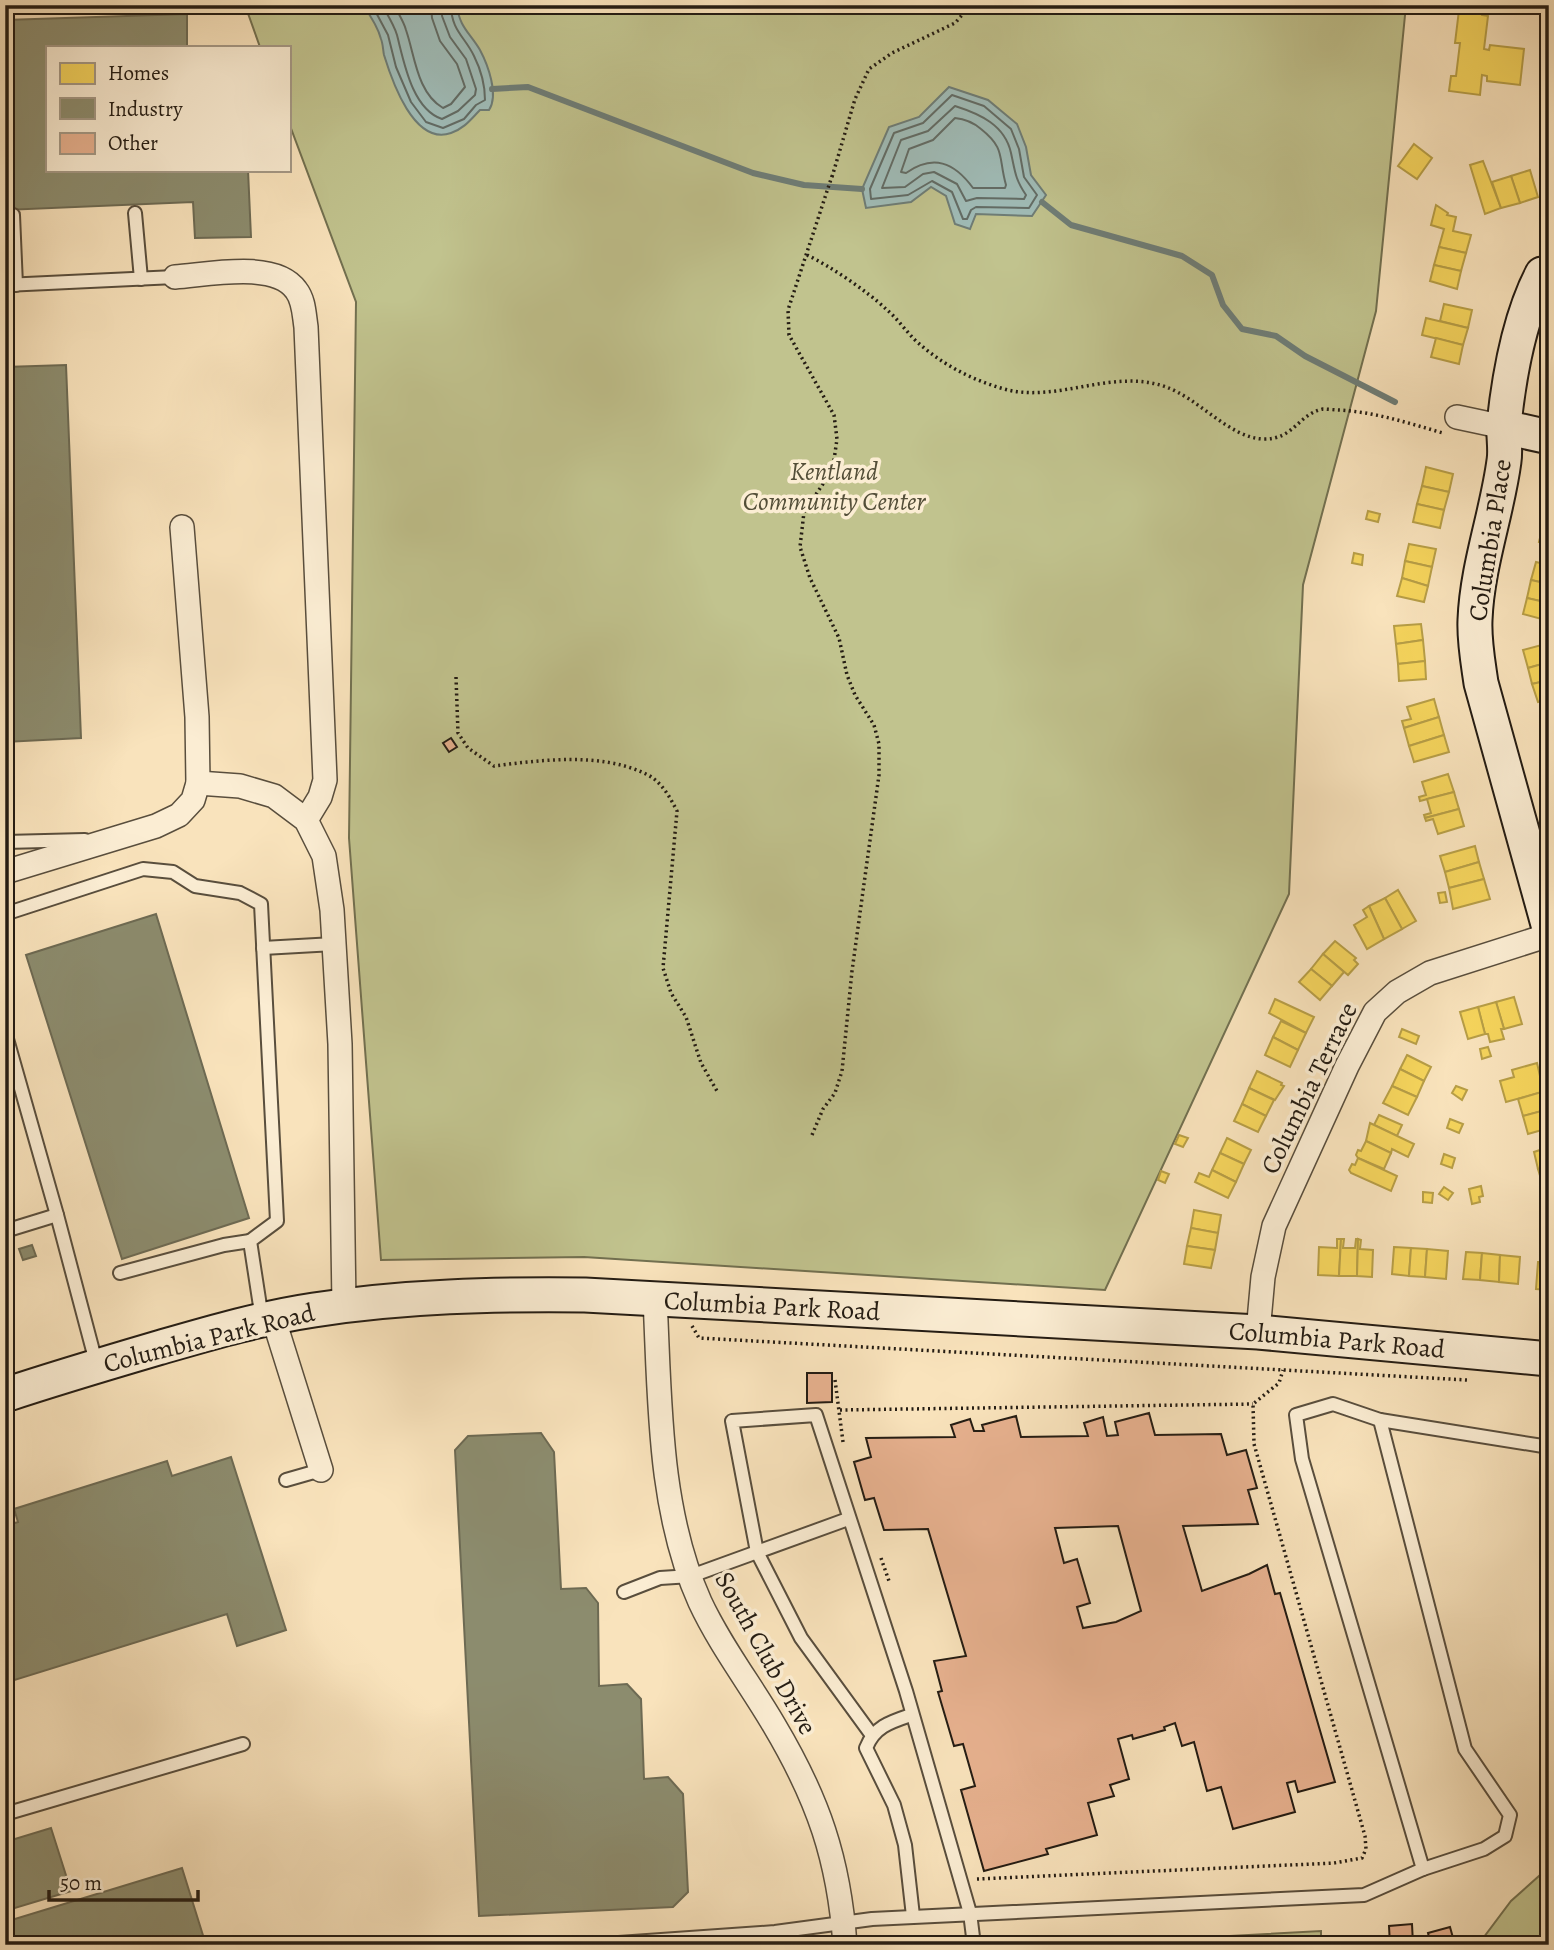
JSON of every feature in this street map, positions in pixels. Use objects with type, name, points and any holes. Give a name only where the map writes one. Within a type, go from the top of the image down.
[{"type":"street","points":[[176,277],[254,271],[268,273],[290,283],[298,291],[303,305],[325,780],[320,797],[306,820]]},
{"type":"street","name":"Columbia Place","points":[[1542,274],[1528,306],[1513,367],[1504,427],[1505,460],[1485,552],[1475,619],[1475,649],[1481,684],[1549,928]]},
{"type":"street","points":[[1457,417],[1549,437]]},
{"type":"street","points":[[5,872],[156,826],[179,815],[192,800],[198,783],[197,717],[182,527]]},
{"type":"street","points":[[198,783],[240,786],[274,796],[306,820],[324,856],[334,943],[340,1044],[345,1305]]},
{"type":"street","name":"Columbia Terrace","points":[[1258,1332],[1263,1277],[1274,1226],[1347,1066],[1376,1012],[1397,992],[1430,973],[1549,935]]},
{"type":"street","name":"Columbia Park Road","points":[[5,1395],[97,1366],[268,1319],[345,1305],[436,1296],[502,1294],[585,1295],[1258,1332],[1549,1359]]},
{"type":"street","name":"South Club Drive","points":[[670,1300],[666,1477],[672,1516],[701,1603],[781,1737],[820,1814],[836,1872],[844,1934]]},
{"type":"street","points":[[268,1319],[321,1470]]},
{"type":"lane","points":[[135,213],[141,279]]},
{"type":"lane","points":[[13,215],[10,285],[176,277]]},
{"type":"lane","points":[[5,842],[110,840]]},
{"type":"lane","points":[[11,912],[144,869],[173,872],[195,886],[240,893],[261,904],[277,1221],[250,1241],[120,1273]]},
{"type":"lane","points":[[263,948],[334,943]]},
{"type":"lane","points":[[5,1032],[58,1215],[97,1366]]},
{"type":"lane","points":[[5,1231],[58,1215]]},
{"type":"lane","points":[[250,1241],[268,1319]]},
{"type":"lane","points":[[1423,1869],[1302,1459],[1296,1415],[1333,1404],[1380,1420],[1549,1447]]},
{"type":"lane","points":[[872,1734],[801,1638],[757,1552],[732,1421],[816,1415],[906,1690],[970,1913],[974,1945]]},
{"type":"lane","points":[[590,1945],[775,1932],[844,1934],[872,1919],[913,1916],[1364,1895],[1423,1869],[1484,1849],[1504,1836],[1510,1815],[1465,1749],[1380,1420]]},
{"type":"lane","points":[[286,1480],[321,1470]]},
{"type":"lane","points":[[624,1592],[660,1578],[691,1576],[848,1519]]},
{"type":"lane","points":[[911,1715],[889,1723],[872,1734],[866,1748],[894,1805],[905,1845],[913,1916]]},
{"type":"lane","points":[[5,1814],[243,1744]]},
{"type":"path","points":[[812,1135],[822,1109],[835,1093],[842,1072],[852,971],[879,775],[879,744],[874,725],[855,695],[847,675],[839,638],[810,578],[800,547],[804,512],[825,481],[834,460],[838,439],[834,415],[789,335],[788,310],[855,99],[869,69],[892,53],[955,23],[971,5]]},
{"type":"path","points":[[807,255],[820,261],[886,308],[914,339],[936,357],[965,375],[1009,390],[1046,394],[1095,384],[1133,381],[1166,386],[1242,435],[1264,439],[1287,435],[1303,418],[1323,409],[1365,411],[1448,434],[1457,417]]},
{"type":"path","points":[[456,677],[458,733],[468,748],[494,766],[558,758],[611,764],[647,774],[668,794],[677,811],[663,968],[671,993],[686,1017],[701,1063],[717,1091]]},
{"type":"path","points":[[670,1300],[699,1338],[1469,1380]]},
{"type":"path","points":[[840,1410],[1253,1404],[1279,1383],[1283,1370]]},
{"type":"path","points":[[835,1380],[844,1445]]},
{"type":"path","points":[[969,1873],[978,1879],[1334,1863],[1362,1858],[1366,1849],[1365,1836],[1254,1444],[1253,1404]]},
{"type":"path","points":[[881,1557],[893,1594]]},
{"type":"green space","name":"Kentland Community Center","points":[[245,5],[1406,5],[1376,311],[1303,585],[1289,894],[1105,1290],[584,1257],[381,1260],[349,838],[356,302],[290,126],[290,46],[260,46]]},
{"type":"green space","points":[[1549,1867],[1549,1945],[1478,1945],[1511,1901]]},
{"type":"green space","points":[[1321,1931],[1321,1945],[1100,1943]]},
{"type":"water","points":[[363,5],[457,5],[463,24],[480,50],[489,72],[493,96],[489,110],[480,110],[464,126],[451,133],[438,134],[426,130],[416,121],[399,95],[378,30]]},
{"type":"water","points":[[949,87],[988,100],[1017,124],[1026,147],[1031,175],[1046,195],[1032,216],[976,214],[970,229],[955,224],[946,196],[931,187],[911,202],[866,208],[862,189],[889,127],[919,117]]},
{"type":"building: Homes","points":[[1427,5],[1483,5],[1482,15],[1488,16],[1484,49],[1489,50],[1490,45],[1524,49],[1520,85],[1487,81],[1487,76],[1482,75],[1480,95],[1449,91],[1451,76],[1456,76],[1460,43],[1455,43],[1459,10]]},
{"type":"building: Homes","points":[[1414,144],[1432,158],[1417,179],[1398,166]]},
{"type":"building: Homes","points":[[1483,161],[1501,208],[1485,214],[1470,165]]},
{"type":"building: Homes","points":[[1530,170],[1538,197],[1520,203],[1511,176]]},
{"type":"building: Homes","points":[[1511,176],[1520,203],[1501,208],[1492,182]]},
{"type":"building: Homes","points":[[1436,205],[1448,213],[1447,215],[1456,217],[1453,231],[1471,235],[1466,253],[1439,247],[1444,229],[1431,225]]},
{"type":"building: Homes","points":[[1439,247],[1466,253],[1461,271],[1434,265]]},
{"type":"building: Homes","points":[[1434,265],[1461,271],[1457,289],[1430,281]]},
{"type":"building: Homes","points":[[1444,304],[1472,310],[1468,328],[1440,321]]},
{"type":"building: Homes","points":[[1426,318],[1468,328],[1463,345],[1422,335]]},
{"type":"building: Homes","points":[[1436,338],[1463,345],[1459,364],[1431,357]]},
{"type":"building: Homes","points":[[1426,467],[1453,474],[1449,492],[1422,486]]},
{"type":"building: Homes","points":[[1422,486],[1449,492],[1444,510],[1417,504]]},
{"type":"building: Homes","points":[[1417,504],[1444,510],[1440,528],[1413,522]]},
{"type":"building: Homes","points":[[1368,511],[1380,514],[1378,522],[1366,519]]},
{"type":"building: Homes","points":[[1543,526],[1549,527],[1549,544],[1539,542]]},
{"type":"building: Homes","points":[[1409,544],[1436,549],[1432,567],[1405,561]]},
{"type":"building: Homes","points":[[1354,553],[1363,555],[1362,565],[1352,563]]},
{"type":"building: Homes","points":[[1405,561],[1432,567],[1428,586],[1402,578]]},
{"type":"building: Homes","points":[[1536,562],[1549,565],[1549,584],[1531,580]]},
{"type":"building: Homes","points":[[1402,578],[1428,586],[1424,602],[1397,596]]},
{"type":"building: Homes","points":[[1531,580],[1549,584],[1549,603],[1527,598]]},
{"type":"building: Homes","points":[[1527,598],[1549,603],[1549,621],[1523,614]]},
{"type":"building: Homes","points":[[1421,624],[1423,640],[1396,644],[1394,626]]},
{"type":"building: Homes","points":[[1423,640],[1425,661],[1398,664],[1396,644]]},
{"type":"building: Homes","points":[[1549,643],[1549,662],[1528,668],[1523,650]]},
{"type":"building: Homes","points":[[1425,661],[1426,679],[1399,681],[1398,664]]},
{"type":"building: Homes","points":[[1549,662],[1549,680],[1532,684],[1528,668]]},
{"type":"building: Homes","points":[[1549,680],[1549,699],[1538,702],[1532,684]]},
{"type":"building: Homes","points":[[1434,699],[1439,717],[1404,728],[1402,721],[1411,719],[1407,707]]},
{"type":"building: Homes","points":[[1439,717],[1444,735],[1409,746],[1404,728]]},
{"type":"building: Homes","points":[[1444,735],[1449,752],[1414,762],[1409,746]]},
{"type":"building: Homes","points":[[1448,774],[1454,792],[1420,801],[1419,797],[1426,795],[1422,782]]},
{"type":"building: Homes","points":[[1454,792],[1459,809],[1425,818],[1424,815],[1431,813],[1427,799]]},
{"type":"building: Homes","points":[[1459,809],[1464,826],[1438,834],[1433,819],[1426,821],[1425,818]]},
{"type":"building: Homes","points":[[1475,846],[1479,862],[1445,872],[1440,856]]},
{"type":"building: Homes","points":[[1479,862],[1484,879],[1449,888],[1445,872]]},
{"type":"building: Homes","points":[[1484,879],[1490,899],[1453,909],[1449,888]]},
{"type":"building: Homes","points":[[1398,890],[1416,921],[1402,929],[1385,898]]},
{"type":"building: Homes","points":[[1445,892],[1447,902],[1440,903],[1438,893]]},
{"type":"building: Homes","points":[[1385,898],[1402,929],[1384,939],[1369,906]]},
{"type":"building: Homes","points":[[1369,906],[1384,939],[1367,949],[1354,925],[1367,917],[1363,910]]},
{"type":"building: Homes","points":[[1335,941],[1356,958],[1354,960],[1358,964],[1348,975],[1323,954]]},
{"type":"building: Homes","points":[[1323,954],[1344,972],[1332,986],[1311,969]]},
{"type":"building: Homes","points":[[1311,969],[1332,986],[1320,1000],[1299,982]]},
{"type":"building: Homes","points":[[1514,997],[1522,1024],[1504,1029],[1496,1002]]},
{"type":"building: Homes","points":[[1275,999],[1314,1017],[1306,1033],[1269,1013]]},
{"type":"building: Homes","points":[[1496,1002],[1504,1029],[1501,1029],[1504,1039],[1490,1042],[1488,1034],[1485,1034],[1478,1007]]},
{"type":"building: Homes","points":[[1478,1007],[1485,1034],[1468,1039],[1460,1012]]},
{"type":"building: Homes","points":[[1281,1021],[1306,1033],[1298,1050],[1273,1037]]},
{"type":"building: Homes","points":[[1402,1029],[1419,1036],[1416,1044],[1399,1037]]},
{"type":"building: Homes","points":[[1273,1037],[1298,1050],[1290,1067],[1265,1055]]},
{"type":"building: Homes","points":[[1488,1047],[1491,1056],[1482,1059],[1480,1049]]},
{"type":"building: Homes","points":[[1407,1055],[1431,1067],[1424,1081],[1400,1069]]},
{"type":"building: Homes","points":[[1537,1063],[1540,1076],[1548,1074],[1549,1090],[1506,1102],[1500,1081],[1514,1077],[1512,1070]]},
{"type":"building: Homes","points":[[1400,1069],[1424,1081],[1417,1097],[1392,1086]]},
{"type":"building: Homes","points":[[1257,1071],[1284,1086],[1275,1100],[1249,1088]]},
{"type":"building: Homes","points":[[1392,1086],[1417,1097],[1408,1115],[1383,1103]]},
{"type":"building: Homes","points":[[1456,1086],[1467,1090],[1462,1100],[1452,1093]]},
{"type":"building: Homes","points":[[1249,1088],[1274,1100],[1266,1116],[1242,1104]]},
{"type":"building: Homes","points":[[1545,1091],[1549,1109],[1523,1116],[1518,1099]]},
{"type":"building: Homes","points":[[1242,1104],[1266,1116],[1258,1132],[1234,1121]]},
{"type":"building: Homes","points":[[1549,1109],[1549,1128],[1528,1134],[1523,1116]]},
{"type":"building: Homes","points":[[1379,1115],[1402,1125],[1397,1136],[1374,1125]]},
{"type":"building: Homes","points":[[1450,1119],[1463,1124],[1459,1133],[1447,1128]]},
{"type":"building: Homes","points":[[1370,1123],[1414,1144],[1408,1157],[1392,1149],[1391,1153],[1366,1141]]},
{"type":"building: Homes","points":[[1179,1135],[1188,1138],[1183,1147],[1175,1144]]},
{"type":"building: Homes","points":[[1227,1138],[1251,1150],[1244,1164],[1220,1153]]},
{"type":"building: Homes","points":[[1366,1141],[1391,1153],[1384,1169],[1356,1155]]},
{"type":"building: Homes","points":[[1549,1147],[1549,1166],[1538,1169],[1534,1152]]},
{"type":"building: Homes","points":[[1220,1153],[1244,1164],[1236,1182],[1212,1170]]},
{"type":"building: Homes","points":[[1444,1154],[1455,1158],[1452,1168],[1441,1164]]},
{"type":"building: Homes","points":[[1358,1158],[1397,1176],[1391,1191],[1351,1173],[1349,1170]]},
{"type":"building: Homes","points":[[1549,1166],[1549,1184],[1543,1186],[1538,1169]]},
{"type":"building: Homes","points":[[1212,1170],[1236,1182],[1228,1198],[1195,1182],[1199,1173],[1209,1177]]},
{"type":"building: Homes","points":[[1161,1171],[1169,1174],[1165,1183],[1158,1180]]},
{"type":"building: Homes","points":[[1481,1186],[1483,1196],[1479,1197],[1480,1202],[1472,1204],[1469,1189]]},
{"type":"building: Homes","points":[[1444,1187],[1453,1193],[1448,1200],[1439,1194]]},
{"type":"building: Homes","points":[[1423,1192],[1433,1193],[1432,1203],[1423,1202]]},
{"type":"building: Homes","points":[[1194,1210],[1221,1215],[1218,1233],[1191,1228]]},
{"type":"building: Homes","points":[[1191,1228],[1218,1233],[1215,1250],[1187,1246]]},
{"type":"building: Homes","points":[[1337,1239],[1341,1239],[1339,1276],[1318,1275],[1319,1247],[1337,1248]]},
{"type":"building: Homes","points":[[1341,1239],[1344,1239],[1343,1248],[1355,1248],[1358,1239],[1357,1276],[1339,1276]]},
{"type":"building: Homes","points":[[1358,1239],[1361,1240],[1360,1249],[1373,1250],[1372,1277],[1357,1276]]},
{"type":"building: Homes","points":[[1187,1246],[1215,1250],[1211,1268],[1184,1264]]},
{"type":"building: Homes","points":[[1394,1247],[1411,1248],[1409,1276],[1392,1274]]},
{"type":"building: Homes","points":[[1411,1248],[1427,1249],[1425,1277],[1409,1276]]},
{"type":"building: Homes","points":[[1427,1249],[1448,1251],[1446,1279],[1425,1277]]},
{"type":"building: Homes","points":[[1466,1252],[1482,1253],[1480,1280],[1463,1279]]},
{"type":"building: Homes","points":[[1482,1253],[1500,1255],[1499,1282],[1480,1280]]},
{"type":"building: Homes","points":[[1500,1255],[1520,1257],[1518,1284],[1499,1282]]},
{"type":"building: Homes","points":[[1538,1262],[1549,1262],[1549,1290],[1536,1289]]},
{"type":"building: Industry","points":[[187,14],[187,46],[46,46],[46,172],[248,172],[251,237],[195,238],[193,202],[5,210],[5,20]]},
{"type":"building: Industry","points":[[66,365],[81,738],[5,742],[5,367]]},
{"type":"building: Industry","points":[[156,914],[249,1218],[122,1259],[26,955]]},
{"type":"building: Industry","points":[[32,1245],[36,1256],[23,1260],[19,1249]]},
{"type":"building: Industry","points":[[541,1433],[554,1452],[561,1589],[586,1588],[598,1603],[599,1686],[627,1684],[641,1699],[644,1779],[668,1777],[683,1794],[688,1892],[673,1907],[479,1916],[455,1450],[468,1436]]},
{"type":"building: Industry","points":[[231,1457],[286,1630],[237,1646],[227,1614],[5,1683],[5,1526],[18,1522],[14,1509],[167,1461],[172,1476]]},
{"type":"building: Industry","points":[[51,1828],[71,1891],[5,1911],[5,1842]]},
{"type":"building: Industry","points":[[182,1868],[206,1945],[5,1945],[5,1922]]},
{"type":"building: Other","points":[[451,738],[457,747],[449,752],[443,743]]},
{"type":"building: Other","points":[[807,1373],[832,1373],[832,1402],[807,1403]]},
{"type":"building: Other","points":[[1149,1413],[1155,1435],[1221,1434],[1227,1455],[1246,1450],[1257,1488],[1248,1490],[1258,1524],[1183,1526],[1202,1591],[1267,1565],[1275,1594],[1280,1593],[1335,1782],[1298,1792],[1295,1781],[1287,1783],[1295,1812],[1233,1829],[1221,1787],[1207,1791],[1194,1742],[1182,1746],[1175,1723],[1164,1727],[1165,1730],[1133,1739],[1132,1735],[1118,1739],[1129,1779],[1110,1785],[1114,1796],[1088,1803],[1097,1835],[1046,1849],[1048,1854],[984,1871],[961,1790],[975,1786],[963,1744],[954,1746],[938,1692],[942,1691],[934,1661],[966,1656],[928,1529],[884,1530],[874,1498],[865,1500],[854,1462],[871,1457],[866,1438],[955,1437],[951,1425],[970,1419],[974,1431],[984,1431],[982,1425],[1016,1416],[1021,1437],[1088,1436],[1084,1423],[1103,1417],[1107,1436],[1118,1435],[1115,1422]],"holes":[[[1118,1526],[1141,1611],[1116,1622],[1083,1628],[1077,1607],[1090,1603],[1077,1559],[1064,1563],[1055,1528]]]},
{"type":"building: Other","points":[[1412,1924],[1413,1944],[1390,1945],[1389,1926]]},
{"type":"building: Other","points":[[1450,1927],[1455,1945],[1431,1945],[1428,1933]]},
{"type":"waterway","points":[[492,89],[528,87],[753,173],[804,185],[862,189]]},
{"type":"waterway","points":[[1042,202],[1071,225],[1182,256],[1212,275],[1223,305],[1242,329],[1276,336],[1305,356],[1395,402]]}]
